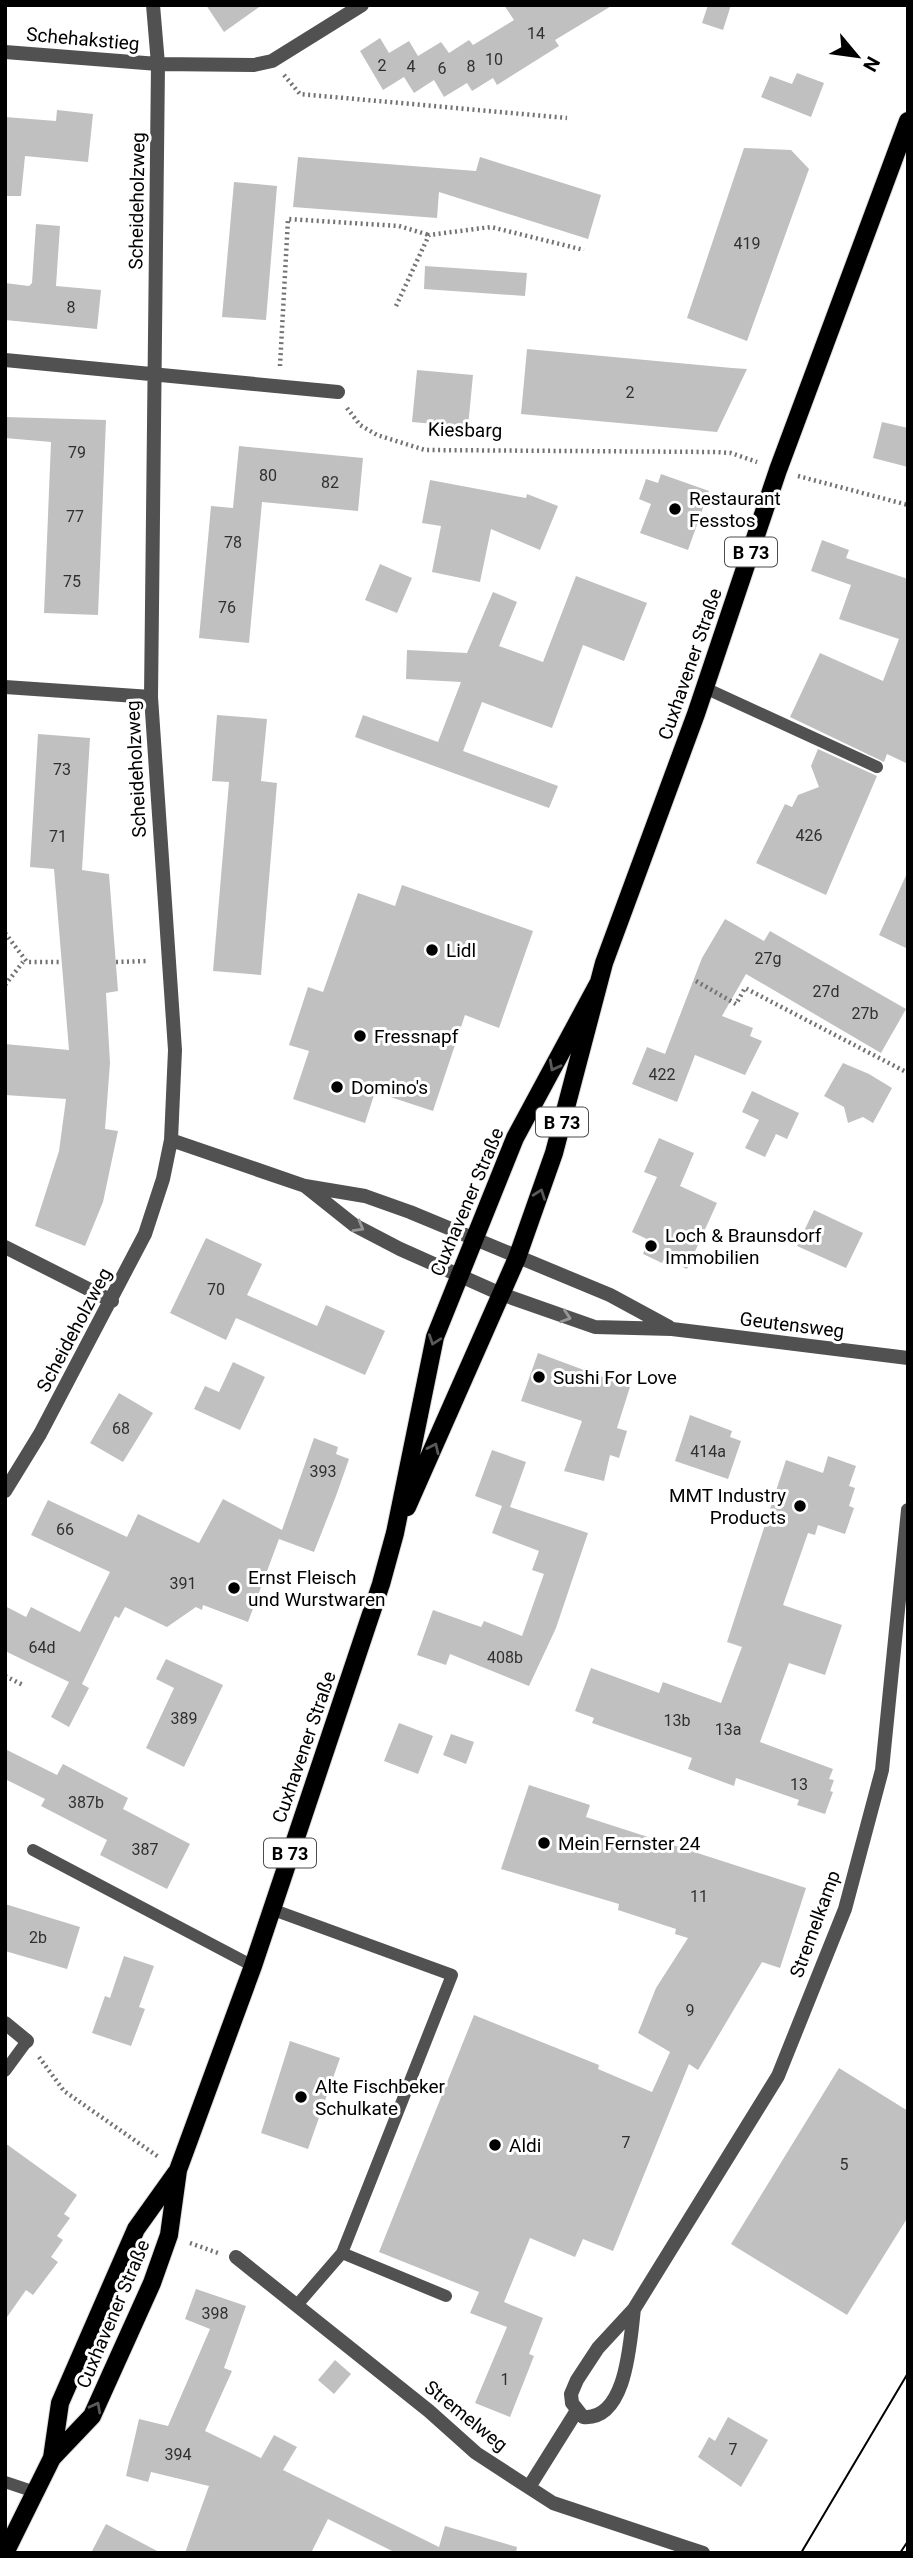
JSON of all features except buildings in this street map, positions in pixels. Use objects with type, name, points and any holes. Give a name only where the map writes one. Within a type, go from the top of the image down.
[{"type":"main road","name":"Cuxhavener Straße","points":[[395,1533],[517,1258],[555,1153],[598,984],[705,688],[778,470],[908,121]]},
{"type":"main road","name":"Cuxhavener Straße","points":[[5,2553],[52,2458],[92,2416],[137,2322],[169,2235],[178,2170],[253,1966],[395,1533],[431,1347],[457,1276],[515,1138],[598,984]]},
{"type":"main road","name":"Cuxhavener Straße","points":[[52,2458],[60,2403],[136,2230],[178,2170]]},
{"type":"street","name":"Scheideholzweg","points":[[5,1491],[112,1301],[149,1225],[171,1140],[175,1050],[151,697],[158,64],[153,5]]},
{"type":"street","points":[[272,61],[362,5]]},
{"type":"street","name":"Schehakstieg","points":[[5,52],[158,64],[254,65],[272,61]]},
{"type":"street","points":[[5,360],[338,392]]},
{"type":"street","points":[[5,687],[151,697]]},
{"type":"street","points":[[171,1140],[305,1186]]},
{"type":"street","name":"Geutensweg","points":[[305,1186],[365,1196],[610,1294],[672,1329]]},
{"type":"street","name":"Geutensweg","points":[[305,1186],[354,1225],[457,1276],[595,1326],[672,1329],[908,1358]]},
{"type":"street","points":[[5,1247],[112,1301]]},
{"type":"street","name":"Stremelkamp","points":[[529,2487],[576,2412],[571,2393],[586,2363],[635,2309],[778,2076],[845,1909],[882,1770],[908,1510]]},
{"type":"street","points":[[5,2023],[27,2041]]},
{"type":"street","name":"Stremelweg","points":[[236,2257],[476,2453],[529,2487],[554,2502],[703,2553]]},
{"type":"street","name":"Stremelkamp","points":[[576,2412],[593,2418],[611,2406],[626,2364],[635,2309]]},
{"type":"lane","points":[[705,688],[877,767]]},
{"type":"lane","points":[[33,1850],[253,1966]]},
{"type":"lane","points":[[271,1909],[452,1975],[342,2253],[297,2305]]},
{"type":"lane","points":[[5,2071],[27,2041]]},
{"type":"lane","points":[[342,2253],[446,2296]]},
{"type":"lane","points":[[5,2482],[35,2492]]},
{"type":"path","points":[[272,61],[300,94],[567,118]]},
{"type":"path","points":[[279,385],[288,219],[399,226],[429,235],[491,227],[584,250]]},
{"type":"path","points":[[396,306],[429,235]]},
{"type":"path","name":"Kiesbarg","points":[[338,392],[360,425],[377,435],[425,450],[731,453],[778,470],[908,505]]},
{"type":"path","points":[[5,933],[27,962],[61,962]]},
{"type":"path","points":[[116,962],[167,961]]},
{"type":"path","points":[[5,985],[23,962]]},
{"type":"path","points":[[696,981],[736,1003],[745,988],[908,1073]]},
{"type":"path","points":[[5,1676],[23,1685]]},
{"type":"path","points":[[27,2041],[64,2091],[178,2170]]},
{"type":"path","points":[[169,2235],[236,2257]]},
{"type":"tram line","points":[[801,2553],[908,2373]]},
{"type":"tram line","points":[[900,2553],[908,2541]]},
{"type":"place","name":"Restaurant Fesstos","points":[[675,509]]},
{"type":"place","name":"Lidl","points":[[432,950]]},
{"type":"place","name":"Fressnapf","points":[[360,1036]]},
{"type":"place","name":"Domino's","points":[[337,1087]]},
{"type":"place","name":"Loch & Braunsdorf Immobilien","points":[[651,1246]]},
{"type":"place","name":"Sushi For Love","points":[[539,1377]]},
{"type":"place","name":"MMT Industry Products","points":[[800,1506]]},
{"type":"place","name":"Ernst Fleisch und Wurstwaren","points":[[234,1588]]},
{"type":"place","name":"Mein Fernster 24","points":[[544,1843]]},
{"type":"place","name":"Alte Fischbeker Schulkate","points":[[301,2097]]},
{"type":"place","name":"Aldi","points":[[495,2145]]}]
